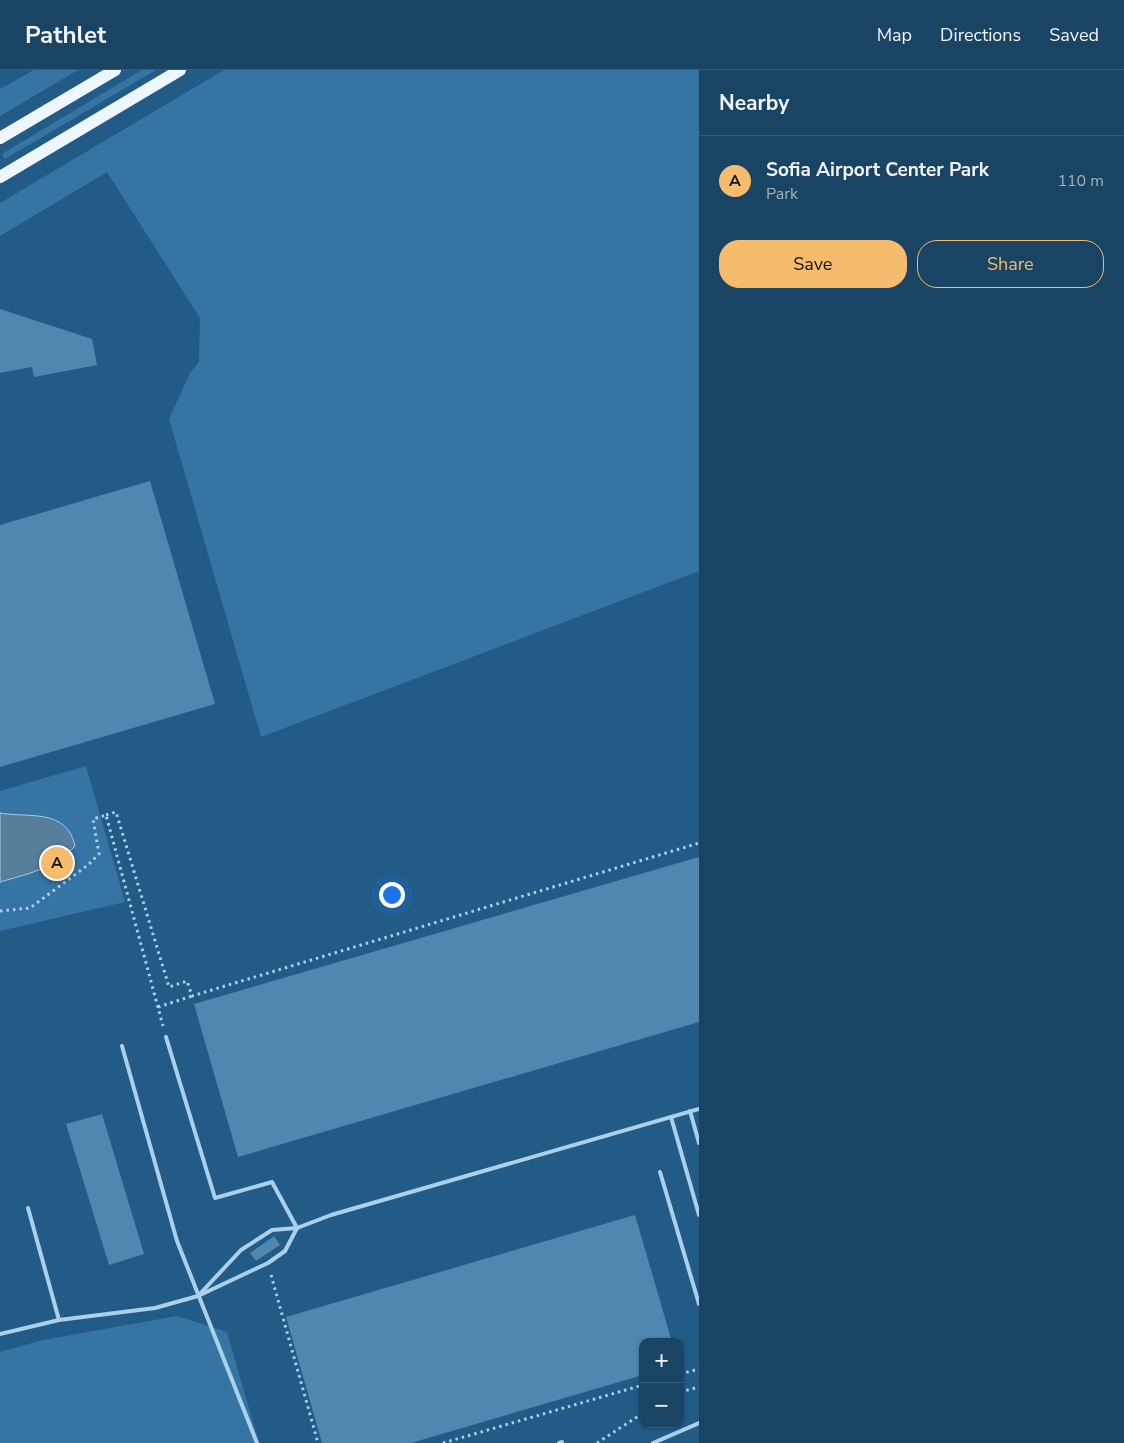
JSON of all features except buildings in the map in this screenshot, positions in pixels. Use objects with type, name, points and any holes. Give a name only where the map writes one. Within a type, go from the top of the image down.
[{"type":"main road","points":[[0,138],[115,70]]},
{"type":"main road","points":[[0,177],[180,70]]},
{"type":"lane","points":[[166,1037],[214,1198],[272,1182],[298,1228]]},
{"type":"lane","points":[[122,1046],[177,1241],[257,1443]]},
{"type":"lane","points":[[198,1296],[241,1250],[272,1230],[298,1228],[331,1215],[699,1109]]},
{"type":"lane","points":[[690,1111],[699,1144]]},
{"type":"lane","points":[[671,1117],[699,1215]]},
{"type":"lane","points":[[660,1172],[699,1304]]},
{"type":"lane","points":[[28,1208],[59,1320]]},
{"type":"lane","points":[[0,1334],[59,1320],[155,1308],[198,1296],[268,1263],[285,1251],[298,1228]]},
{"type":"lane","points":[[654,1443],[699,1423]]},
{"type":"path","points":[[0,911],[30,908],[88,865],[99,854],[93,819],[116,812],[169,987],[187,981],[192,996]]},
{"type":"path","points":[[106,815],[166,1037]]},
{"type":"path","points":[[158,1007],[699,842]]},
{"type":"path","points":[[268,1263],[318,1443]]},
{"type":"path","points":[[684,1373],[699,1368]]},
{"type":"path","points":[[443,1443],[639,1386]]},
{"type":"path","points":[[684,1391],[699,1387]]},
{"type":"path","points":[[598,1443],[639,1416]]},
{"type":"shaded area","points":[[34,70],[78,70],[0,116],[0,89]]},
{"type":"shaded area","points":[[142,70],[156,70],[5,159],[2,154]]},
{"type":"shaded area","points":[[224,70],[699,70],[699,571],[261,737],[169,419],[190,373],[199,362],[200,318],[107,172],[0,236],[0,203]]},
{"type":"shaded area","points":[[86,766],[125,902],[0,931],[0,791]]},
{"type":"shaded area","points":[[0,813],[45,817],[55,820],[71,834],[75,846],[67,854],[50,865],[0,882]]},
{"type":"shaded area","points":[[177,1316],[227,1332],[259,1443],[0,1443],[0,1352],[43,1340]]},
{"type":"place","name":"Sofia Airport Center Park","points":[[57,863]]}]
